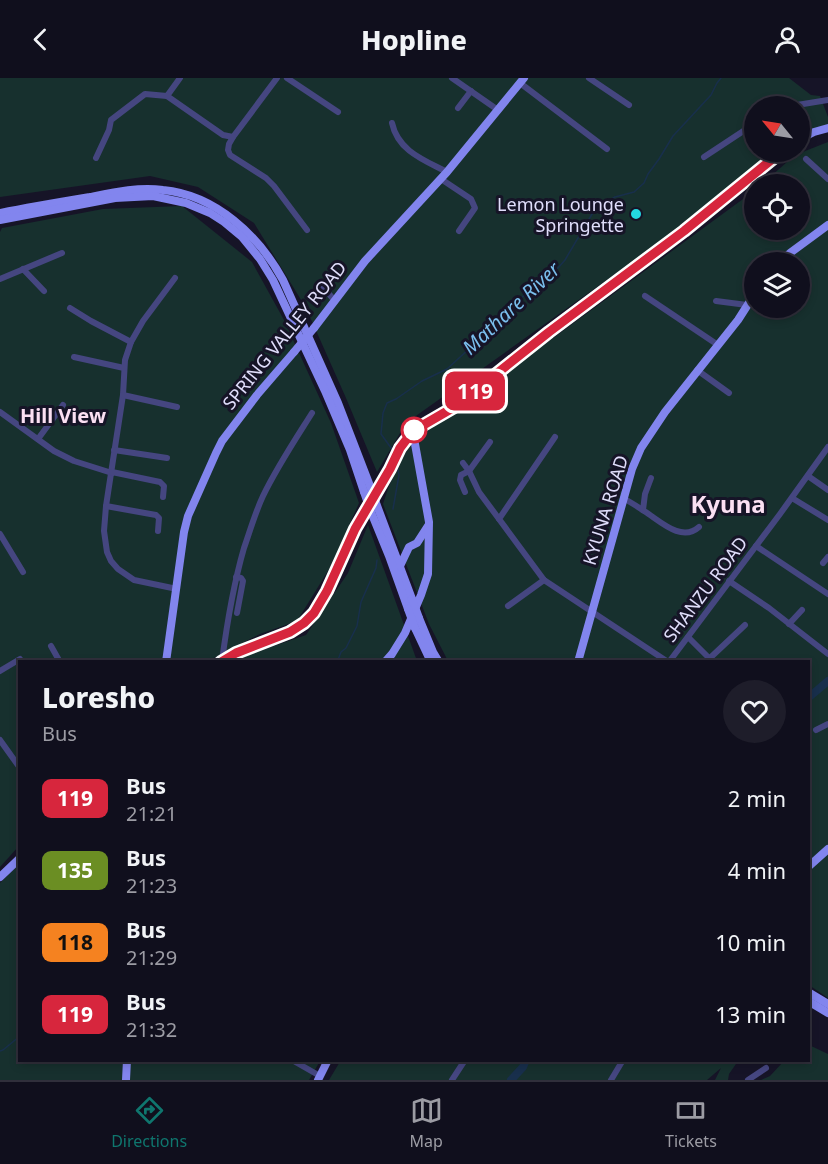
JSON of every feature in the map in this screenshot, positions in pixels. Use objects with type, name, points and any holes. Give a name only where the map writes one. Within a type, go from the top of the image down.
[{"type":"main road","name":"SPRING VALLEY ROAD","points":[[166,660],[184,532],[188,516],[216,453],[238,418],[314,328],[370,254],[444,175],[522,81]]},
{"type":"main road","points":[[810,134],[828,128]]},
{"type":"main road","points":[[224,660],[290,632],[314,613],[327,591],[355,529],[410,434],[456,406],[549,332],[684,231],[770,162]]},
{"type":"main road","points":[[0,213],[135,189],[163,189],[179,192],[209,204],[236,221],[262,247],[283,280],[338,403],[367,489],[371,512],[415,628],[430,660]]},
{"type":"main road","points":[[0,220],[115,198],[153,196],[186,202],[210,213],[242,237],[260,258],[273,280],[367,489],[376,503],[438,660]]},
{"type":"main road","points":[[791,252],[828,225]]},
{"type":"main road","name":"KYUNA ROAD","points":[[579,660],[623,498],[641,448],[665,412],[744,310]]},
{"type":"main road","points":[[387,660],[405,633],[428,574],[429,522],[415,444],[410,434]]},
{"type":"main road","points":[[400,566],[428,525]]},
{"type":"main road","points":[[389,536],[402,545],[427,548],[429,551]]},
{"type":"main road","points":[[810,865],[828,849]]},
{"type":"main road","points":[[0,877],[18,860]]},
{"type":"main road","points":[[810,993],[828,1004]]},
{"type":"main road","points":[[810,1002],[828,1013]]},
{"type":"main road","points":[[126,1080],[127,1062]]},
{"type":"main road","points":[[319,1078],[327,1062]]},
{"type":"street","points":[[167,96],[180,78]]},
{"type":"street","points":[[278,78],[233,137],[228,150],[230,155],[266,178],[274,186],[307,230]]},
{"type":"street","points":[[287,78],[338,112]]},
{"type":"street","points":[[452,78],[498,110]]},
{"type":"street","points":[[589,78],[629,105]]},
{"type":"street","points":[[522,81],[607,149]]},
{"type":"street","points":[[458,108],[471,91]]},
{"type":"street","points":[[96,158],[109,130],[111,120],[145,94],[167,96],[223,135],[233,137]]},
{"type":"street","points":[[810,103],[828,100]]},
{"type":"street","points":[[392,123],[397,137],[405,148],[444,175],[471,199],[474,208],[459,231]]},
{"type":"street","points":[[704,157],[744,131]]},
{"type":"street","points":[[809,162],[828,179]]},
{"type":"street","points":[[0,279],[62,253]]},
{"type":"street","points":[[23,269],[44,291]]},
{"type":"street","points":[[175,278],[143,321],[131,342],[124,368],[123,395],[104,531],[111,561],[118,569],[134,580],[177,589]]},
{"type":"street","points":[[323,287],[335,301]]},
{"type":"street","points":[[645,296],[718,345]]},
{"type":"street","points":[[716,301],[744,305]]},
{"type":"street","points":[[70,308],[131,342]]},
{"type":"street","points":[[74,357],[124,368]]},
{"type":"street","points":[[697,370],[729,393]]},
{"type":"street","points":[[123,395],[177,407]]},
{"type":"street","points":[[38,439],[63,405]]},
{"type":"street","points":[[0,412],[54,451],[74,461],[112,473],[160,482],[164,486],[163,497]]},
{"type":"street","points":[[222,660],[227,621],[247,537],[262,498],[312,413]]},
{"type":"street","points":[[499,519],[555,437]]},
{"type":"street","points":[[465,492],[461,475],[469,471],[490,442]]},
{"type":"street","name":"SHANZU ROAD","points":[[671,660],[828,447]]},
{"type":"street","points":[[114,450],[167,458]]},
{"type":"street","name":"SHANZU ROAD","points":[[463,464],[499,519],[544,580],[666,660]]},
{"type":"street","points":[[808,476],[828,490]]},
{"type":"street","points":[[644,510],[645,494],[651,478]]},
{"type":"street","points":[[623,498],[673,530],[684,533],[694,532],[699,527]]},
{"type":"street","points":[[792,498],[828,520]]},
{"type":"street","points":[[106,506],[156,515],[159,518],[158,531]]},
{"type":"street","points":[[0,534],[23,572]]},
{"type":"street","points":[[756,546],[828,594]]},
{"type":"street","points":[[823,563],[828,556]]},
{"type":"street","points":[[236,577],[242,578],[243,581],[237,613]]},
{"type":"street","points":[[508,606],[544,580]]},
{"type":"street","points":[[729,581],[769,608],[828,654]]},
{"type":"street","points":[[789,624],[802,610]]},
{"type":"street","points":[[688,637],[712,660],[745,624]]},
{"type":"street","points":[[51,646],[59,660]]},
{"type":"street","points":[[0,671],[18,660]]},
{"type":"street","points":[[816,730],[828,724]]},
{"type":"street","points":[[0,740],[18,765]]},
{"type":"street","points":[[295,1062],[319,1078]]},
{"type":"street","points":[[452,1080],[464,1062]]},
{"type":"street","points":[[611,1080],[622,1062]]},
{"type":"street","points":[[748,1080],[766,1068]]},
{"type":"green space","points":[[0,78],[789,78],[811,95],[820,96],[828,117],[828,125],[810,133],[810,96],[744,96],[744,162],[767,162],[750,174],[744,174],[744,179],[632,262],[406,423],[377,472],[306,308],[254,223],[198,187],[150,176],[0,197]]},
{"type":"green space","points":[[828,142],[828,998],[810,986],[810,660],[447,660],[429,624],[383,504],[389,486],[409,443],[425,429],[483,392],[744,198],[744,240],[810,240],[810,174],[773,174],[787,162],[810,162],[810,149]]},
{"type":"green space","points":[[182,206],[252,262],[284,320],[331,423],[359,503],[331,566],[297,621],[260,634],[210,660],[18,660],[18,847],[0,867],[0,232],[2,228],[103,209]]},
{"type":"green space","points":[[368,525],[417,660],[236,660],[306,635],[348,573]]},
{"type":"green space","points":[[18,865],[18,1062],[319,1062],[309,1080],[0,1080],[0,883]]},
{"type":"green space","points":[[810,1045],[828,1054],[828,1080],[761,1080],[770,1076],[783,1062],[810,1062]]},
{"type":"green space","points":[[340,1062],[737,1062],[729,1074],[728,1080],[715,1080],[721,1068],[707,1080],[329,1080]]},
{"type":"waterway","name":"Mathare River","points":[[394,452],[381,434],[383,413],[387,403],[422,381],[447,369],[497,322],[502,312],[510,309],[537,283],[558,268],[595,209],[615,197],[634,192],[644,183],[673,136],[711,95],[721,78]]},
{"type":"waterway","points":[[393,509],[399,475],[397,465]]},
{"type":"waterway","points":[[338,660],[357,626],[361,602],[376,568],[377,560]]},
{"type":"waterway","points":[[810,696],[828,681]]},
{"type":"waterway","points":[[0,1051],[18,1038]]},
{"type":"waterway","points":[[511,1080],[525,1062]]},
{"type":"bus line","name":"119","points":[[224,660],[236,653],[290,632],[314,613],[334,578],[355,529],[400,448],[413,431],[456,406],[549,332],[684,231],[769,162]]},
{"type":"place","name":"Lemon Lounge Springette","points":[[636,214]]},
{"type":"district","name":"Hill View","points":[[63,415]]},
{"type":"district","name":"Kyuna","points":[[728,503]]}]
